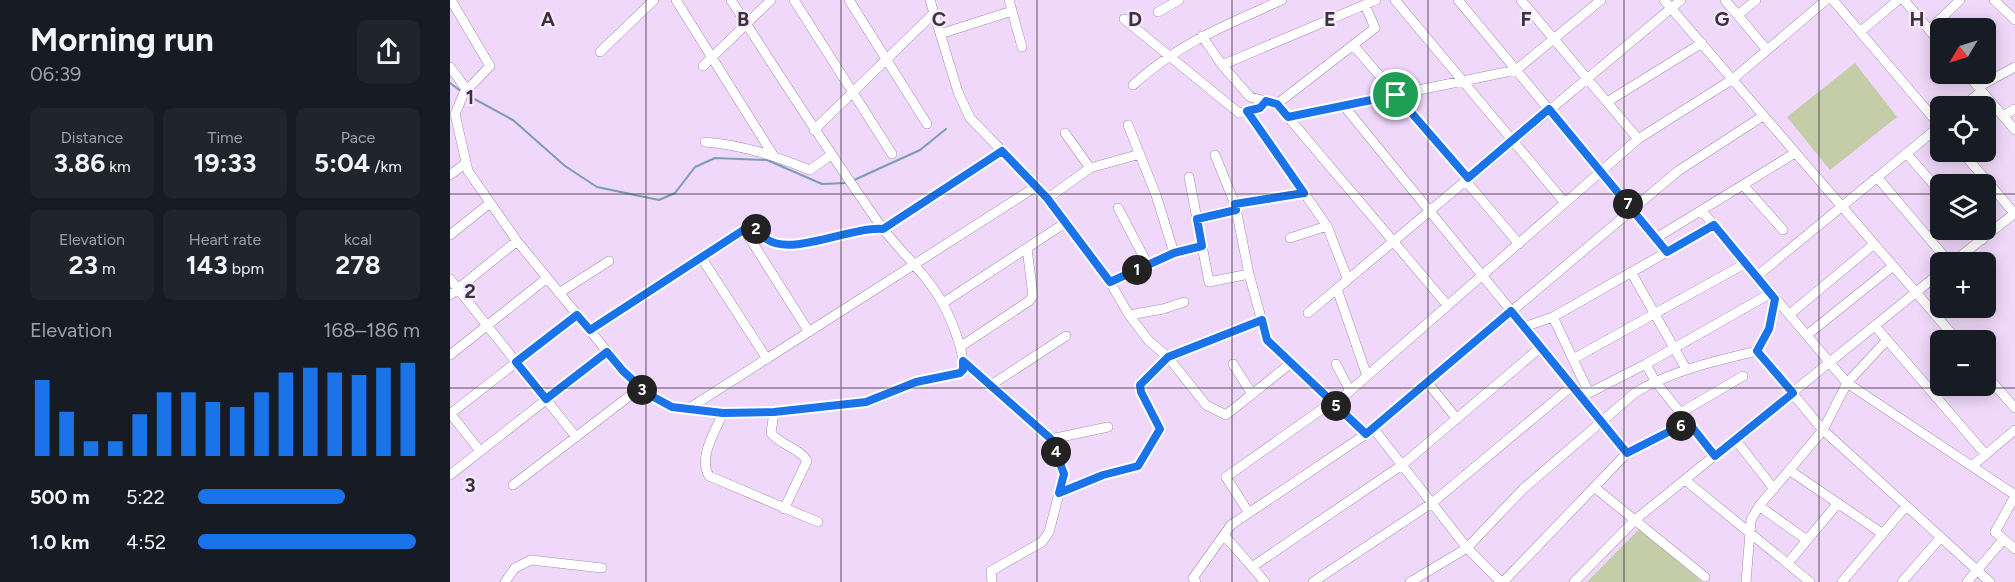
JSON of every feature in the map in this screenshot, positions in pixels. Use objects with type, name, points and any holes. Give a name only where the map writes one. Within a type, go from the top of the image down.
[{"type":"street","points":[[451,0],[490,66],[467,90],[454,108],[455,122],[468,171],[517,241],[607,352],[640,388],[672,407],[723,413],[774,412],[866,402],[916,382],[960,373],[963,370],[960,347],[943,303],[883,229],[814,130],[731,0]]},
{"type":"street","points":[[600,52],[654,0]]},
{"type":"street","points":[[676,0],[773,155]]},
{"type":"street","points":[[703,66],[771,0]]},
{"type":"street","points":[[794,0],[892,154]]},
{"type":"street","points":[[849,0],[927,124]]},
{"type":"street","points":[[930,0],[958,92],[970,118],[1047,198],[1110,282],[1129,315],[1149,341],[1168,357],[1206,405],[1217,413],[1226,415],[1291,363]]},
{"type":"street","points":[[1158,12],[1179,0]]},
{"type":"street","points":[[1132,86],[1168,55],[1202,36],[1282,0]]},
{"type":"street","points":[[1222,65],[1376,0]]},
{"type":"street","points":[[1395,0],[1565,203]]},
{"type":"street","points":[[1458,0],[1667,252]]},
{"type":"street","points":[[1521,0],[1638,139]]},
{"type":"street","points":[[1664,0],[1948,330]]},
{"type":"street","points":[[1308,313],[1681,0]]},
{"type":"street","points":[[1725,0],[1767,50]]},
{"type":"street","points":[[1738,15],[1756,0]]},
{"type":"street","points":[[1249,513],[1226,477],[1350,392],[1638,139],[1733,80],[1827,0]]},
{"type":"street","points":[[1833,0],[1930,113]]},
{"type":"street","points":[[1860,32],[1898,0]]},
{"type":"street","points":[[1904,0],[1929,30],[1960,0]]},
{"type":"street","points":[[1994,0],[2015,20]]},
{"type":"street","points":[[1288,117],[1516,70],[1594,2]]},
{"type":"street","points":[[940,34],[1011,3],[1022,47]]},
{"type":"street","points":[[1277,104],[1375,28],[1365,5]]},
{"type":"street","points":[[814,130],[934,13]]},
{"type":"street","points":[[1124,19],[1239,113],[1260,108],[1266,101]]},
{"type":"street","points":[[1202,36],[1222,65],[1250,97],[1277,104],[1448,306]]},
{"type":"street","points":[[1607,102],[1702,44]]},
{"type":"street","points":[[1353,45],[1519,244]]},
{"type":"street","points":[[450,67],[467,90]]},
{"type":"street","points":[[1973,96],[2015,67]]},
{"type":"street","points":[[1975,84],[2015,130]]},
{"type":"street","points":[[1344,106],[1572,386],[1585,395]]},
{"type":"street","points":[[2003,116],[2015,109]]},
{"type":"street","points":[[1247,111],[1327,226],[1347,280]]},
{"type":"street","points":[[1196,582],[1193,578],[1232,525],[1370,431],[1678,171],[1763,116]]},
{"type":"street","points":[[1128,125],[1156,195],[1174,253]]},
{"type":"street","points":[[1065,133],[1090,168]]},
{"type":"street","points":[[1756,276],[1930,134]]},
{"type":"street","points":[[705,142],[736,145],[773,155],[810,170],[831,154]]},
{"type":"street","points":[[750,225],[769,241],[778,243],[807,243],[863,228],[883,229],[1002,151]]},
{"type":"street","points":[[1656,238],[1796,153]]},
{"type":"street","points":[[1906,153],[1930,180]]},
{"type":"street","points":[[1047,198],[1090,168],[1140,154]]},
{"type":"street","points":[[1215,154],[1236,207],[1249,274],[1267,340],[1333,403],[1370,431],[1402,465],[1467,548],[1502,582],[1627,453],[1688,422]]},
{"type":"street","points":[[1971,162],[2015,213],[1996,229]]},
{"type":"street","points":[[450,175],[466,163]]},
{"type":"street","points":[[1189,177],[1209,282],[1249,274]]},
{"type":"street","points":[[1877,177],[1942,252]]},
{"type":"street","points":[[1743,185],[1783,230]]},
{"type":"street","points":[[688,409],[1037,186]]},
{"type":"street","points":[[1197,219],[1236,207],[1304,193]]},
{"type":"street","points":[[450,235],[490,203]]},
{"type":"street","points":[[1118,208],[1148,265]]},
{"type":"street","points":[[1702,210],[1847,383],[2015,496],[1995,532],[2015,549]]},
{"type":"street","points":[[943,303],[1065,223]]},
{"type":"street","points":[[590,330],[750,225]]},
{"type":"street","points":[[750,225],[809,332]]},
{"type":"street","points":[[1524,327],[1553,317],[1714,225]]},
{"type":"street","points":[[1290,238],[1327,226]]},
{"type":"street","points":[[1965,252],[1982,240]]},
{"type":"street","points":[[454,292],[517,241]]},
{"type":"street","points":[[1790,314],[1873,245]]},
{"type":"street","points":[[1110,282],[1174,253],[1202,246]]},
{"type":"street","points":[[960,347],[1029,301],[1033,296],[1027,248]]},
{"type":"street","points":[[701,257],[767,359]]},
{"type":"street","points":[[559,293],[609,261]]},
{"type":"street","points":[[1573,359],[1746,263]]},
{"type":"street","points":[[1807,336],[1893,266]]},
{"type":"street","points":[[1631,272],[1686,369]]},
{"type":"street","points":[[450,355],[547,278]]},
{"type":"street","points":[[450,279],[454,292],[487,326],[576,436]]},
{"type":"street","points":[[1574,582],[1635,520],[1930,281]]},
{"type":"street","points":[[1337,289],[1367,376]]},
{"type":"street","points":[[1585,395],[1773,296]]},
{"type":"street","points":[[1410,582],[1467,548],[1523,489],[1636,392],[1655,381],[1686,369],[1757,351],[1769,329],[1773,296]]},
{"type":"street","points":[[1129,315],[1163,309],[1184,302]]},
{"type":"street","points":[[480,451],[450,414],[577,315]]},
{"type":"street","points":[[1553,317],[1573,359],[1585,395],[1601,421],[1627,453]]},
{"type":"street","points":[[1059,493],[1103,475],[1138,466],[1160,429],[1141,392],[1140,385],[1168,357],[1262,320]]},
{"type":"street","points":[[1875,326],[1986,455]]},
{"type":"street","points":[[991,385],[1066,336]]},
{"type":"street","points":[[1746,582],[1751,520],[1823,430],[1847,383],[1887,340]]},
{"type":"street","points":[[1252,567],[1402,465],[1541,347]]},
{"type":"street","points":[[1757,351],[1823,430],[1990,582]]},
{"type":"street","points":[[450,475],[607,352]]},
{"type":"street","points":[[963,361],[1051,439],[1064,474],[1048,532],[1042,542],[991,571],[992,582]]},
{"type":"street","points":[[1233,364],[1252,394]]},
{"type":"street","points":[[1336,364],[1350,392]]},
{"type":"street","points":[[1646,364],[1655,381],[1715,456]]},
{"type":"street","points":[[1680,413],[1743,376]]},
{"type":"street","points":[[1427,382],[1457,419]]},
{"type":"street","points":[[1313,582],[1432,503],[1572,386]]},
{"type":"street","points":[[1996,386],[2015,408]]},
{"type":"street","points":[[513,485],[640,388]]},
{"type":"street","points":[[774,412],[771,433],[777,441],[804,456],[807,461],[784,509]]},
{"type":"street","points":[[723,413],[705,458],[704,467],[709,476],[818,522]]},
{"type":"street","points":[[1051,439],[1108,427]]},
{"type":"street","points":[[1972,466],[2015,430]]},
{"type":"street","points":[[1735,440],[1774,489]]},
{"type":"street","points":[[1789,470],[1883,534]]},
{"type":"street","points":[[1685,480],[1810,582]]},
{"type":"street","points":[[1594,487],[1705,577]]},
{"type":"street","points":[[1788,563],[1838,503]]},
{"type":"street","points":[[1760,506],[1807,540]]},
{"type":"street","points":[[1842,582],[1906,506]]},
{"type":"street","points":[[1224,535],[1265,582]]},
{"type":"street","points":[[1902,582],[1941,537]]},
{"type":"street","points":[[1967,582],[2003,540]]},
{"type":"street","points":[[505,582],[515,568],[531,560],[602,568]]},
{"type":"green space","points":[[1855,63],[1897,117],[1830,170],[1787,117]]},
{"type":"green space","points":[[1640,528],[1702,582],[1587,582]]},
{"type":"waterway","points":[[450,83],[462,92]]},
{"type":"waterway","points":[[467,95],[513,120],[565,166],[597,187],[659,200],[675,193],[695,167],[715,158],[767,160],[822,184],[847,183]]},
{"type":"waterway","points":[[852,181],[920,150],[946,129]]},
{"type":"route","points":[[1396,95],[1468,178],[1549,109],[1667,252],[1714,225],[1775,299],[1769,329],[1757,351],[1793,393],[1715,456],[1688,422],[1627,453],[1511,311],[1366,434],[1267,340],[1262,320],[1168,357],[1140,385],[1141,392],[1160,429],[1138,466],[1134,469],[1103,475],[1059,493],[1064,474],[1051,439],[963,361],[963,370],[960,373],[916,382],[866,402],[774,412],[723,413],[672,407],[640,388],[607,352],[546,399],[516,362],[577,315],[590,330],[751,225],[769,241],[778,243],[807,243],[863,228],[883,229],[1002,151],[1047,198],[1110,282],[1174,253],[1202,246],[1197,219],[1236,210],[1235,204],[1304,193],[1247,111],[1260,108],[1266,101],[1277,104],[1288,117],[1396,95]]}]
